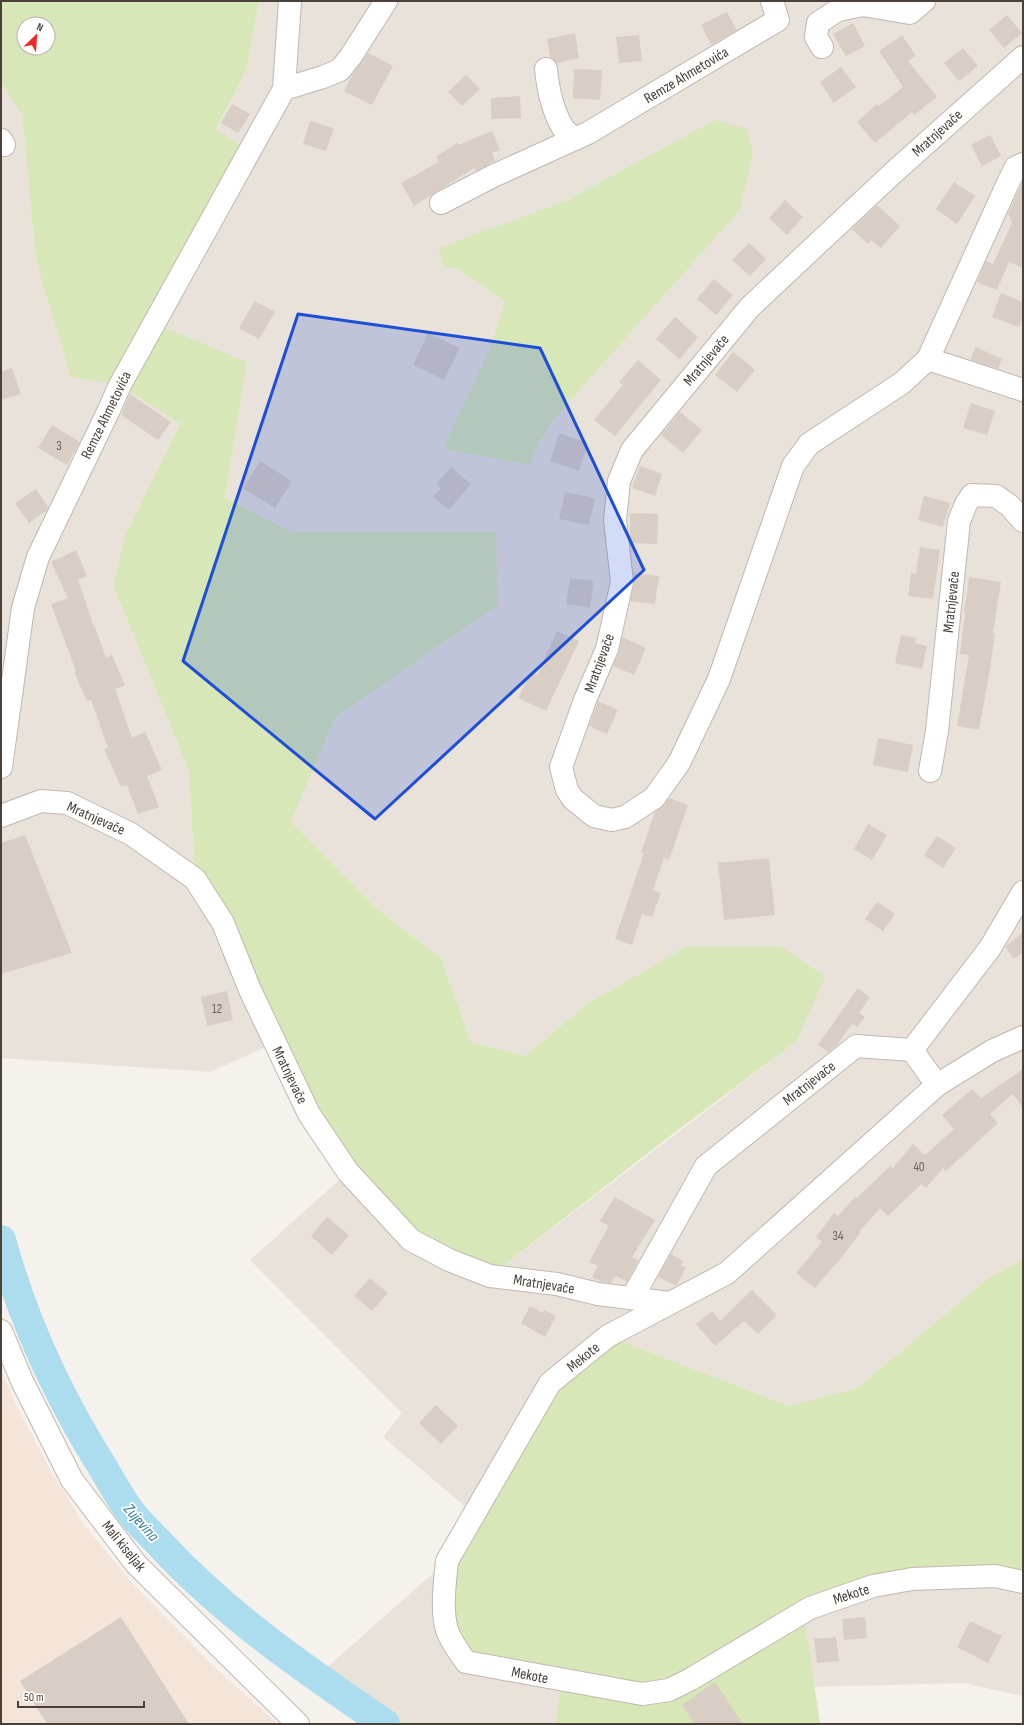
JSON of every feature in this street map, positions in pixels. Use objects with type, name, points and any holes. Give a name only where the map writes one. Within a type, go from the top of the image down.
[{"type":"street","name":"Remze Ahmetovića","points":[[1,767],[23,608],[38,557],[120,385],[284,89],[290,1]]},
{"type":"street","points":[[284,89],[340,70],[351,56],[386,1]]},
{"type":"street","name":"Remze Ahmetovića","points":[[441,203],[493,176],[588,133],[778,20],[772,1]]},
{"type":"street","points":[[822,48],[816,37],[818,23],[838,10],[863,5],[910,13],[924,1]]},
{"type":"street","name":"Mratnjevače","points":[[1023,57],[894,172],[750,306],[632,450],[619,481],[615,520],[622,582],[608,649],[585,700],[561,767],[567,790],[573,799],[594,816],[612,820],[625,817],[654,798],[679,763],[719,679],[794,466],[809,444],[902,383],[928,359],[1008,183],[1016,167],[1023,164]]},
{"type":"street","points":[[546,69],[549,91],[557,114],[564,129],[575,138]]},
{"type":"street","points":[[928,359],[1023,390]]},
{"type":"street","name":"Mratnjevače","points":[[930,771],[937,730],[959,521],[966,504],[972,495],[996,496],[1010,506],[1023,521]]},
{"type":"street","name":"Mratnjevače","points":[[1,816],[41,801],[67,803],[131,834],[195,878],[223,923],[250,990],[309,1114],[348,1172],[411,1240],[449,1260],[490,1276],[557,1284],[598,1294],[669,1304]]},
{"type":"street","points":[[937,1086],[912,1050],[990,948],[1023,892]]},
{"type":"street","points":[[669,1304],[728,1273],[937,1086],[992,1051],[1023,1037]]},
{"type":"street","name":"Mratnjevače","points":[[632,1298],[706,1166],[856,1046],[912,1050]]},
{"type":"street","name":"Mekote","points":[[669,1304],[608,1336],[550,1383],[447,1561],[444,1593],[447,1629],[456,1648],[466,1662],[642,1694],[669,1690],[691,1679],[810,1608],[873,1586],[912,1579],[995,1576],[1023,1582]]},
{"type":"street","name":"Mali kiseljak","points":[[1,1331],[22,1380],[72,1480],[136,1564],[298,1724]]},
{"type":"highlighted area","points":[[298,314],[540,348],[644,570],[375,819],[183,661]]},
{"type":"shaded area","points":[[259,1],[1023,1],[1023,1259],[987,1279],[857,1388],[789,1406],[608,1336],[474,1514],[383,1437],[402,1413],[250,1260],[348,1172],[490,1276],[796,1042],[587,1004],[525,1056],[471,1042],[441,958],[377,909],[291,822],[335,718],[498,605],[496,533],[292,532],[225,498],[247,362],[153,324],[250,152],[216,130],[247,69]]},
{"type":"shaded area","points":[[1,82],[22,115],[36,261],[120,385],[180,424],[125,536],[113,585],[189,771],[195,879],[275,1043],[210,1072],[1,1058]]},
{"type":"shaded area","points":[[1,1369],[17,1407],[52,1473],[84,1525],[131,1582],[211,1664],[278,1724],[1,1724]]},
{"type":"shaded area","points":[[447,1561],[560,1690],[555,1724],[365,1724],[372,1715],[316,1677]]},
{"type":"shaded area","points":[[1023,1582],[1023,1696],[963,1683],[815,1687],[803,1612],[873,1586]]},
{"type":"green space","points":[[1,1],[259,1],[247,69],[216,129],[250,152],[153,323],[247,362],[225,498],[292,532],[496,532],[498,605],[335,718],[291,822],[377,909],[441,958],[471,1042],[525,1056],[587,1004],[686,947],[782,947],[825,977],[796,1042],[670,1136],[490,1276],[411,1240],[348,1172],[195,879],[189,771],[113,585],[125,536],[180,424],[120,385],[71,377],[36,261],[22,115],[1,82]]},
{"type":"green space","points":[[715,120],[747,129],[753,153],[740,210],[553,421],[538,444],[530,465],[443,449],[491,346],[505,301],[457,269],[443,267],[439,248],[566,201]]},
{"type":"green space","points":[[1023,1259],[1023,1582],[873,1586],[669,1690],[466,1662],[444,1593],[447,1561],[550,1383],[608,1336],[789,1406],[857,1388],[987,1279]]},
{"type":"green space","points":[[805,1620],[820,1724],[555,1724],[560,1690],[637,1698]]},
{"type":"building","points":[[727,12],[737,30],[711,45],[701,25]]},
{"type":"building","points":[[1007,15],[1022,33],[1004,48],[989,30]]},
{"type":"building","points":[[853,23],[865,46],[846,56],[833,34]]},
{"type":"building","points":[[575,33],[579,58],[557,63],[550,57],[547,39]]},
{"type":"building","points":[[639,35],[642,61],[619,63],[616,37]]},
{"type":"building","points":[[902,35],[916,56],[908,61],[937,97],[914,115],[912,112],[875,143],[857,122],[877,104],[879,106],[903,87],[879,51]]},
{"type":"building","points":[[963,48],[978,66],[959,81],[944,63]]},
{"type":"building","points":[[368,53],[393,66],[372,105],[344,91],[354,72]]},
{"type":"building","points":[[841,67],[856,87],[834,103],[820,82]]},
{"type":"building","points":[[574,69],[602,70],[600,100],[573,98]]},
{"type":"building","points":[[466,75],[480,89],[462,106],[448,92]]},
{"type":"building","points":[[520,96],[521,118],[491,119],[491,98]]},
{"type":"building","points":[[232,104],[250,114],[238,133],[221,123]]},
{"type":"building","points":[[310,121],[334,128],[326,151],[303,144]]},
{"type":"building","points":[[492,131],[500,150],[492,153],[495,161],[476,171],[474,168],[414,206],[401,183],[439,162],[436,157],[457,143],[458,145]]},
{"type":"building","points":[[990,135],[1001,156],[982,166],[971,145]]},
{"type":"building","points":[[1023,181],[1023,268],[1009,262],[997,290],[977,282],[986,261],[993,264],[1012,223],[1008,214]]},
{"type":"building","points":[[954,182],[975,196],[957,224],[936,209]]},
{"type":"building","points":[[785,200],[803,217],[787,235],[769,218]]},
{"type":"building","points":[[877,205],[900,226],[881,248],[871,240],[868,244],[852,229]]},
{"type":"building","points":[[749,243],[766,259],[750,276],[732,260]]},
{"type":"building","points":[[714,279],[733,295],[716,315],[697,299]]},
{"type":"building","points":[[1001,293],[1023,302],[1023,318],[1019,327],[992,317]]},
{"type":"building","points":[[255,301],[275,312],[259,339],[239,328]]},
{"type":"building","points":[[675,317],[698,337],[680,359],[656,339]]},
{"type":"building","points":[[428,333],[460,348],[444,380],[413,365]]},
{"type":"building","points":[[976,347],[1002,359],[998,369],[970,360]]},
{"type":"building","points":[[733,352],[755,370],[737,392],[715,375]]},
{"type":"building","points":[[638,360],[661,380],[615,436],[594,420],[623,385],[619,382]]},
{"type":"building","points":[[12,368],[21,394],[1,400],[1,372]]},
{"type":"building","points":[[130,394],[171,422],[158,440],[121,415]]},
{"type":"building","points":[[971,403],[995,411],[987,435],[963,428]]},
{"type":"building","points":[[680,412],[702,430],[683,453],[661,435]]},
{"type":"building","points":[[52,425],[80,442],[67,465],[38,448]]},
{"type":"building","points":[[559,433],[588,443],[579,471],[550,461]]},
{"type":"building","points":[[260,461],[292,481],[275,508],[243,488]]},
{"type":"building","points":[[640,466],[662,474],[655,496],[632,488]]},
{"type":"building","points":[[451,467],[471,484],[449,510],[433,497],[441,488],[436,484]]},
{"type":"building","points":[[36,489],[48,507],[46,511],[29,523],[15,503]]},
{"type":"building","points":[[565,492],[595,498],[589,525],[559,519]]},
{"type":"building","points":[[924,496],[950,503],[943,527],[918,520]]},
{"type":"building","points":[[630,513],[658,514],[657,544],[630,543]]},
{"type":"building","points":[[920,547],[940,550],[933,599],[908,596],[911,573],[916,574]]},
{"type":"building","points":[[76,550],[87,576],[78,580],[94,627],[106,658],[112,655],[125,685],[115,689],[132,738],[145,732],[162,770],[147,776],[159,807],[138,814],[127,785],[121,787],[104,749],[108,748],[91,700],[87,701],[74,672],[76,671],[51,604],[68,598],[51,562]]},
{"type":"building","points":[[634,573],[659,576],[655,604],[630,601],[634,584]]},
{"type":"building","points":[[969,577],[1001,582],[993,633],[995,633],[990,669],[979,730],[957,726],[969,655],[960,654]]},
{"type":"building","points":[[570,578],[594,581],[590,608],[566,604]]},
{"type":"building","points":[[557,631],[579,641],[546,711],[518,698],[531,672],[537,675]]},
{"type":"building","points":[[901,635],[916,638],[915,643],[927,646],[922,669],[895,663]]},
{"type":"building","points":[[622,637],[646,648],[634,675],[613,666],[619,652]]},
{"type":"building","points":[[598,701],[618,710],[607,734],[589,726]]},
{"type":"building","points":[[878,738],[913,745],[908,772],[873,765]]},
{"type":"building","points":[[669,798],[688,805],[669,860],[664,858],[653,890],[661,893],[652,917],[642,914],[632,945],[615,939],[644,853],[641,852],[655,812],[664,805]]},
{"type":"building","points":[[868,824],[887,835],[872,860],[854,849]]},
{"type":"building","points":[[25,835],[72,953],[1,974],[1,843]]},
{"type":"building","points":[[937,836],[956,848],[943,868],[924,855]]},
{"type":"building","points":[[769,858],[775,915],[724,920],[718,863]]},
{"type":"building","points":[[877,902],[895,914],[883,931],[865,919]]},
{"type":"building","points":[[1023,932],[1023,952],[1014,959],[1005,947]]},
{"type":"building","points":[[858,988],[870,997],[859,1013],[865,1017],[857,1027],[852,1024],[837,1045],[828,1052],[818,1045]]},
{"type":"building","points":[[227,991],[233,1020],[207,1026],[201,997]]},
{"type":"building","points":[[1023,1069],[1023,1108],[1013,1094],[990,1114],[998,1123],[946,1171],[943,1168],[926,1188],[921,1184],[888,1216],[880,1208],[859,1232],[860,1233],[842,1257],[815,1288],[796,1273],[822,1242],[816,1237],[834,1213],[838,1216],[855,1197],[856,1199],[890,1166],[892,1169],[913,1144],[925,1155],[954,1129],[942,1115],[972,1089],[981,1098]]},
{"type":"building","points":[[615,1197],[655,1220],[632,1257],[638,1261],[627,1282],[616,1276],[611,1283],[602,1282],[592,1277],[598,1266],[589,1262],[609,1226],[600,1221]]},
{"type":"building","points":[[327,1217],[349,1235],[332,1255],[311,1236]]},
{"type":"building","points":[[671,1254],[683,1261],[681,1265],[686,1268],[676,1286],[658,1277]]},
{"type":"building","points":[[370,1278],[388,1293],[372,1311],[354,1296]]},
{"type":"building","points":[[752,1290],[777,1315],[758,1334],[744,1321],[715,1346],[696,1324],[712,1311],[720,1321]]},
{"type":"building","points":[[530,1306],[543,1313],[544,1310],[556,1316],[545,1337],[521,1323]]},
{"type":"building","points":[[436,1405],[458,1426],[441,1444],[419,1423]]},
{"type":"building","points":[[121,1617],[189,1724],[47,1724],[20,1681]]},
{"type":"building","points":[[865,1617],[867,1638],[844,1640],[842,1619]]},
{"type":"building","points":[[970,1621],[1002,1636],[988,1663],[957,1647]]},
{"type":"building","points":[[836,1637],[839,1661],[817,1663],[814,1639]]},
{"type":"building","points":[[715,1682],[743,1724],[695,1724],[682,1705]]},
{"type":"waterway","name":"Zujevina","points":[[1,1240],[20,1299],[43,1357],[86,1439],[117,1492],[131,1512],[143,1527],[186,1571],[240,1619],[268,1641],[385,1724]]}]
